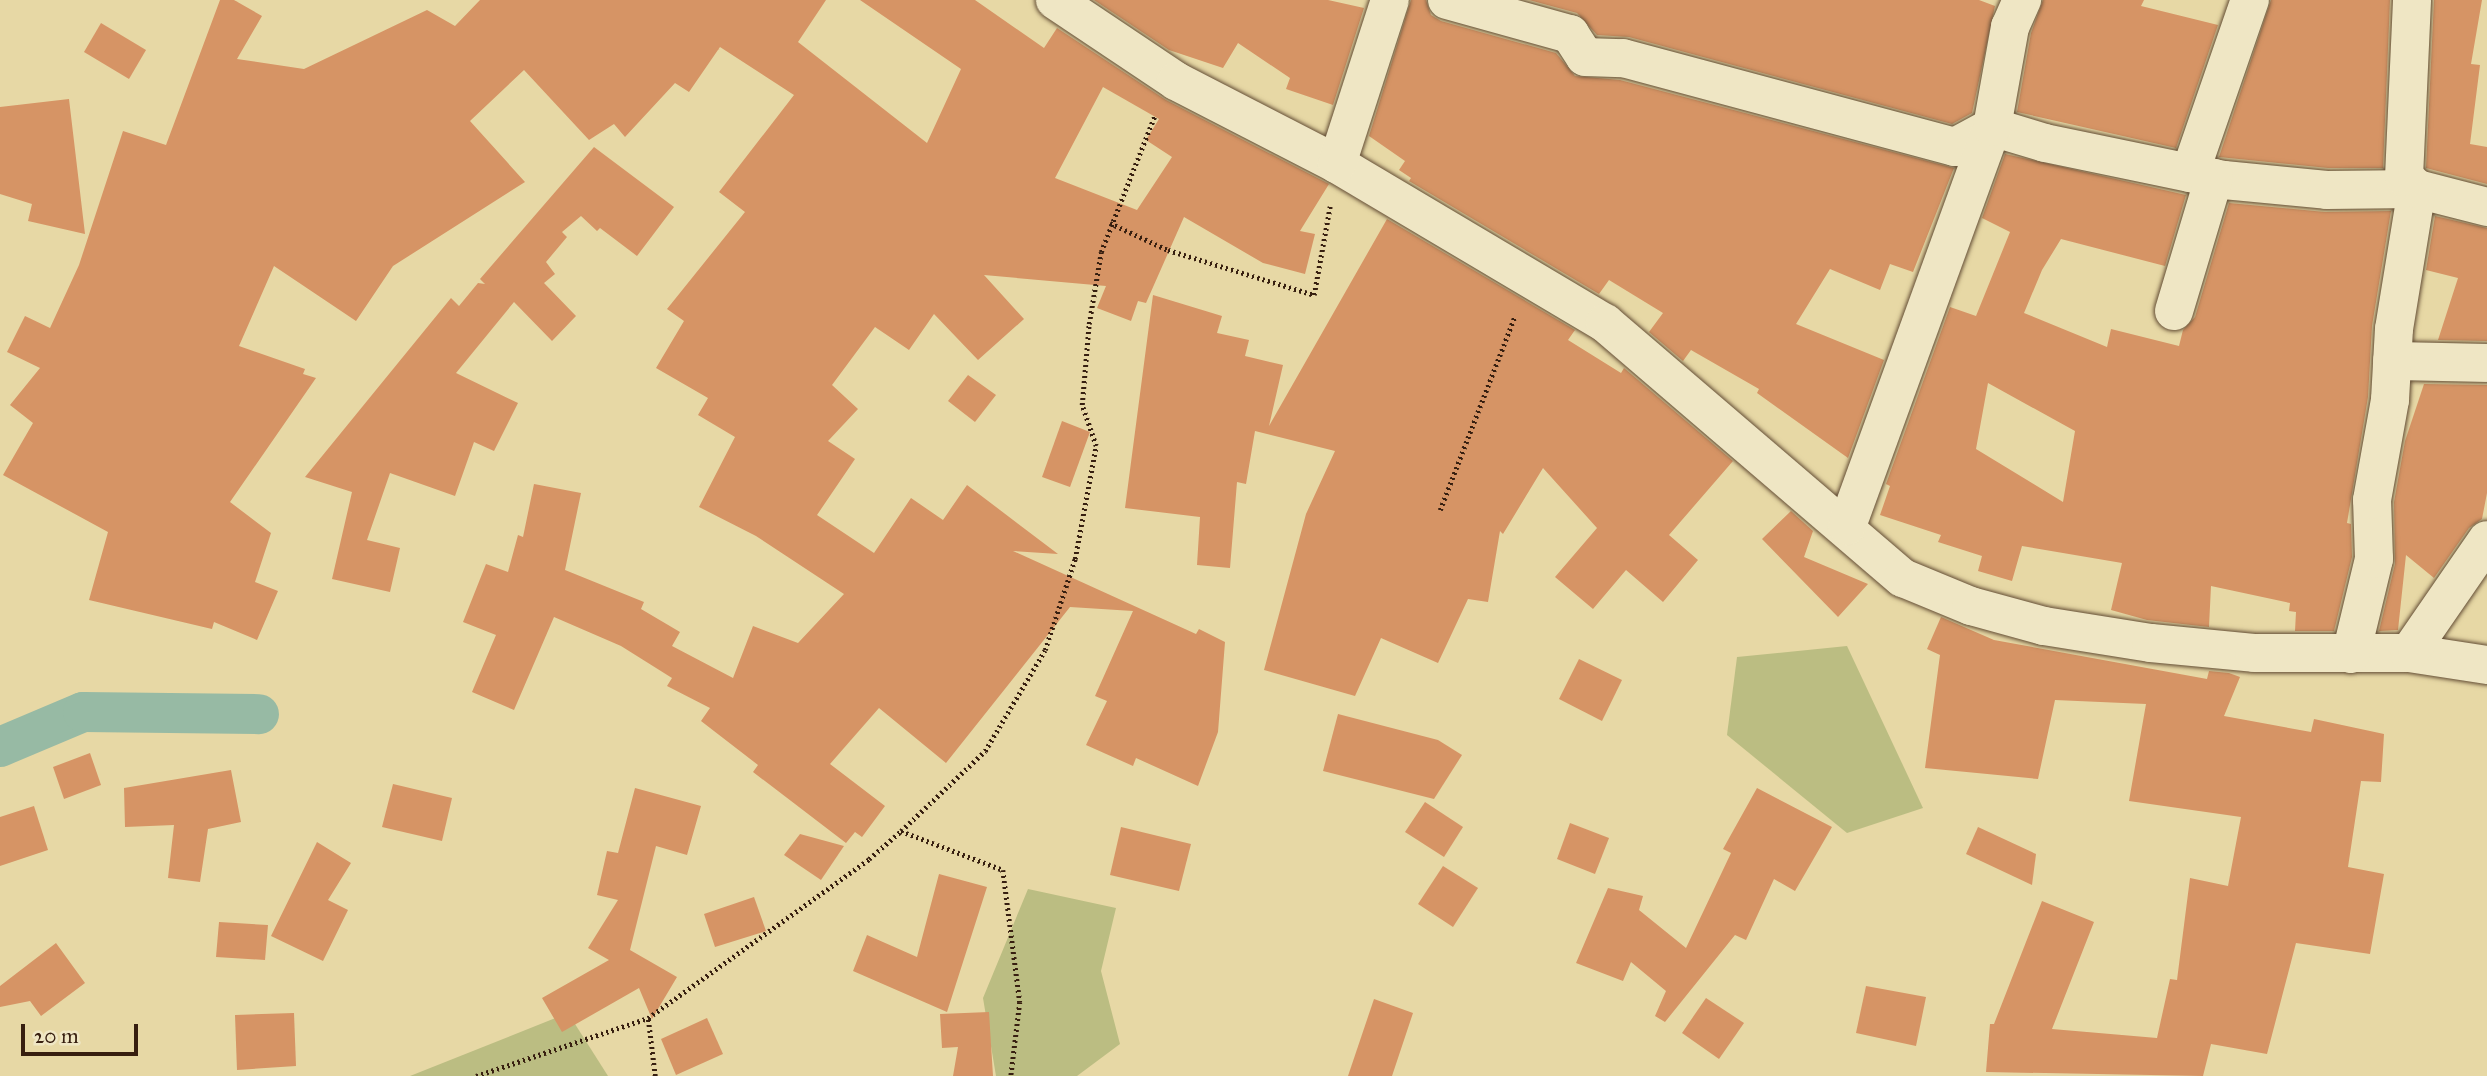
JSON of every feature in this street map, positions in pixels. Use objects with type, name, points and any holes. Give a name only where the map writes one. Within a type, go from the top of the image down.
[{"type":"street","points":[[1055,0],[1176,81],[1337,164],[1605,323],[1847,526],[1903,578],[1971,606],[2044,626],[2254,653],[2410,653],[2487,665]]},
{"type":"street","points":[[1337,164],[1390,0]]},
{"type":"street","points":[[1447,0],[1570,34],[1585,57],[1623,58],[1955,147],[1992,127],[2202,175],[2328,190],[2417,189],[2487,206]]},
{"type":"street","points":[[1847,526],[1992,127],[2010,27],[2022,0]]},
{"type":"street","points":[[2174,311],[2202,175],[2250,0]]},
{"type":"street","points":[[2413,0],[2404,177],[2417,189]]},
{"type":"street","points":[[2351,654],[2374,559],[2372,499],[2390,400],[2392,360],[2417,189]]},
{"type":"street","points":[[2392,360],[2487,363]]},
{"type":"street","points":[[2410,653],[2487,540]]},
{"type":"path","points":[[475,1076],[648,1018],[858,867],[901,831],[985,751],[1045,650],[1075,559],[1096,446],[1082,405],[1089,324],[1110,223],[1150,123],[1176,81]]},
{"type":"path","points":[[1110,223],[1168,250],[1314,295],[1337,164]]},
{"type":"path","points":[[1440,510],[1531,279]]},
{"type":"path","points":[[901,831],[1003,870],[1020,1002],[1011,1076]]},
{"type":"path","points":[[648,1018],[655,1076]]},
{"type":"green space","points":[[1847,646],[1923,808],[1847,833],[1727,735],[1737,657]]},
{"type":"green space","points":[[1028,889],[1116,908],[1101,971],[1120,1044],[1077,1076],[996,1076],[983,998]]},
{"type":"green space","points":[[568,1013],[608,1076],[410,1076]]},
{"type":"building","points":[[220,0],[234,0],[262,16],[237,59],[304,69],[427,10],[455,26],[480,0],[826,0],[798,42],[927,143],[961,69],[860,0],[975,0],[1044,48],[1057,28],[1166,100],[1329,184],[1300,231],[1315,234],[1305,274],[1263,263],[1184,217],[1146,303],[1138,301],[1131,321],[1097,308],[1106,286],[984,275],[1024,319],[978,360],[934,314],[909,350],[875,327],[832,385],[858,409],[828,441],[855,459],[817,515],[874,553],[911,498],[943,520],[967,485],[1058,554],[1013,551],[1196,634],[1199,629],[1225,642],[1218,732],[1198,786],[1136,758],[1133,766],[1086,745],[1107,701],[1095,696],[1133,611],[1070,607],[946,763],[879,708],[830,764],[885,806],[862,837],[855,832],[846,843],[753,772],[758,765],[701,721],[710,708],[667,686],[672,678],[621,646],[554,617],[514,710],[472,692],[496,635],[463,622],[486,564],[508,572],[518,535],[523,537],[534,484],[581,493],[565,570],[644,602],[641,609],[680,632],[672,646],[733,678],[753,626],[798,643],[844,594],[756,536],[699,507],[735,437],[698,415],[708,398],[656,368],[684,321],[667,309],[745,212],[719,192],[794,95],[720,47],[689,92],[675,83],[625,137],[614,124],[589,140],[524,70],[470,121],[525,182],[393,266],[356,321],[274,266],[239,346],[305,369],[303,374],[316,378],[230,502],[271,533],[255,582],[278,591],[257,640],[214,622],[212,629],[89,600],[108,532],[3,475],[33,423],[10,405],[40,368],[7,352],[25,316],[50,328],[79,265],[123,131],[166,145]],"holes":[[[1103,87],[1159,119],[1146,140],[1172,157],[1137,210],[1055,178]]]},
{"type":"building","points":[[1094,0],[1328,0],[1364,8],[1333,105],[1286,89],[1290,78],[1238,43],[1223,68],[1169,50]]},
{"type":"building","points":[[1411,0],[1426,0],[1431,15],[1441,21],[1556,53],[1575,76],[1620,80],[1954,168],[1913,272],[1890,264],[1880,290],[1830,269],[1796,324],[1884,360],[1848,458],[1757,393],[1759,389],[1691,350],[1683,361],[1649,332],[1663,313],[1609,280],[1599,294],[1409,181],[1411,178],[1399,170],[1405,161],[1369,136]]},
{"type":"building","points":[[1529,0],[1979,0],[1995,6],[1972,113],[1952,124],[1629,37],[1597,35],[1577,13]]},
{"type":"building","points":[[2043,0],[2144,0],[2141,6],[2218,25],[2176,148],[2017,112],[2031,33]]},
{"type":"building","points":[[2271,0],[2390,0],[2383,168],[2328,168],[2219,157]]},
{"type":"building","points":[[2434,0],[2482,0],[2471,64],[2480,65],[2470,144],[2487,147],[2487,184],[2426,168]]},
{"type":"building","points":[[101,23],[146,50],[129,79],[84,52]]},
{"type":"building","points":[[69,99],[85,234],[28,221],[32,204],[0,194],[0,107]]},
{"type":"building","points":[[594,147],[674,207],[637,256],[600,228],[597,231],[581,216],[562,232],[567,237],[546,262],[555,274],[544,283],[576,316],[552,341],[514,302],[456,373],[518,403],[494,451],[474,442],[455,496],[390,473],[367,540],[400,548],[390,592],[332,579],[352,492],[305,477],[451,298],[459,306],[478,283],[485,284],[480,279]]},
{"type":"building","points":[[2005,154],[2186,195],[2165,266],[2061,239],[2042,270],[2024,313],[2107,347],[2111,329],[2179,346],[2183,330],[2195,317],[2229,203],[2325,212],[2391,211],[2372,326],[2368,397],[2347,523],[2351,524],[2352,557],[2334,631],[2295,631],[2296,612],[2289,611],[2290,603],[2211,586],[2209,627],[2147,620],[2111,610],[2122,563],[2022,546],[2012,581],[1978,571],[1982,556],[1938,542],[1941,535],[1880,515],[1890,486],[1886,484],[1950,307],[1976,316],[2010,232],[1982,218]],"holes":[[[1988,383],[2075,431],[2063,502],[1976,449]]]},
{"type":"building","points":[[2435,216],[2487,228],[2487,341],[2438,340],[2458,278],[2426,270]]},
{"type":"building","points":[[1387,219],[1575,330],[1568,340],[1621,373],[1624,368],[1733,461],[1669,535],[1698,560],[1663,602],[1626,570],[1593,609],[1555,577],[1597,528],[1543,468],[1503,534],[1500,531],[1488,602],[1468,599],[1438,663],[1381,638],[1355,696],[1264,670],[1306,514],[1335,451],[1255,431],[1246,484],[1237,482],[1230,568],[1197,565],[1200,517],[1125,508],[1153,295],[1222,316],[1217,333],[1249,340],[1245,356],[1283,365],[1269,426]]},
{"type":"building","points":[[968,375],[996,395],[975,422],[948,401]]},
{"type":"building","points":[[2424,384],[2487,385],[2487,493],[2482,519],[2469,528],[2434,578],[2406,555],[2398,630],[2379,631],[2395,564],[2394,502],[2405,441]]},
{"type":"building","points":[[1062,421],[1090,432],[1070,487],[1042,477]]},
{"type":"building","points":[[1791,511],[1813,531],[1804,557],[1868,584],[1838,617],[1762,539]]},
{"type":"building","points":[[1941,617],[1994,640],[2207,679],[2209,671],[2229,673],[2240,677],[2224,716],[2311,732],[2314,719],[2384,734],[2381,782],[2361,781],[2348,867],[2384,874],[2370,954],[2296,943],[2267,1054],[2211,1044],[2203,1076],[1986,1072],[1990,1024],[1994,1024],[2042,901],[2094,922],[2052,1029],[2157,1038],[2170,979],[2177,980],[2190,878],[2228,886],[2241,817],[2129,801],[2146,704],[2055,700],[2038,779],[1925,768],[1940,655],[1927,649]]},
{"type":"building","points":[[1579,659],[1622,680],[1602,721],[1559,699]]},
{"type":"building","points":[[1338,714],[1438,740],[1462,755],[1434,799],[1323,771]]},
{"type":"building","points":[[90,753],[101,785],[64,799],[53,767]]},
{"type":"building","points":[[231,770],[241,822],[208,829],[200,882],[168,878],[174,825],[125,827],[124,788]]},
{"type":"building","points":[[393,784],[452,798],[442,841],[382,827]]},
{"type":"building","points":[[635,788],[701,806],[687,855],[656,846],[630,950],[677,977],[652,1019],[639,988],[562,1032],[542,998],[609,960],[588,948],[618,900],[597,895],[607,851],[618,853]]},
{"type":"building","points":[[1757,788],[1832,827],[1795,891],[1774,879],[1746,940],[1735,935],[1665,1022],[1655,1016],[1666,991],[1631,962],[1623,981],[1576,963],[1608,888],[1643,896],[1639,910],[1686,948],[1731,853],[1723,849]]},
{"type":"building","points":[[1425,802],[1463,827],[1444,857],[1405,832]]},
{"type":"building","points":[[34,806],[48,850],[0,866],[0,817]]},
{"type":"building","points":[[1570,823],[1609,838],[1595,874],[1557,859]]},
{"type":"building","points":[[1121,827],[1191,844],[1179,891],[1110,875]]},
{"type":"building","points":[[1978,827],[2036,854],[2032,885],[1966,854]]},
{"type":"building","points":[[800,834],[844,846],[821,880],[784,855]]},
{"type":"building","points":[[317,842],[351,863],[328,900],[348,910],[323,961],[271,936]]},
{"type":"building","points":[[1443,866],[1478,888],[1453,927],[1418,904]]},
{"type":"building","points":[[939,874],[987,887],[947,1012],[853,971],[867,935],[917,957]]},
{"type":"building","points":[[754,897],[766,931],[715,947],[704,914]]},
{"type":"building","points":[[219,922],[268,925],[265,960],[216,957]]},
{"type":"building","points":[[56,943],[85,983],[41,1016],[30,1001],[0,1007],[0,986]]},
{"type":"building","points":[[1866,986],[1926,997],[1916,1046],[1856,1033]]},
{"type":"building","points":[[1706,998],[1744,1023],[1719,1059],[1682,1033]]},
{"type":"building","points":[[1374,999],[1413,1013],[1392,1076],[1348,1076]]},
{"type":"building","points":[[989,1012],[993,1076],[953,1076],[958,1047],[942,1048],[940,1014]]},
{"type":"building","points":[[294,1013],[296,1066],[237,1070],[235,1015]]},
{"type":"building","points":[[707,1018],[723,1054],[676,1075],[661,1039]]},
{"type":"waterway","points":[[0,747],[83,712],[259,714]]}]
